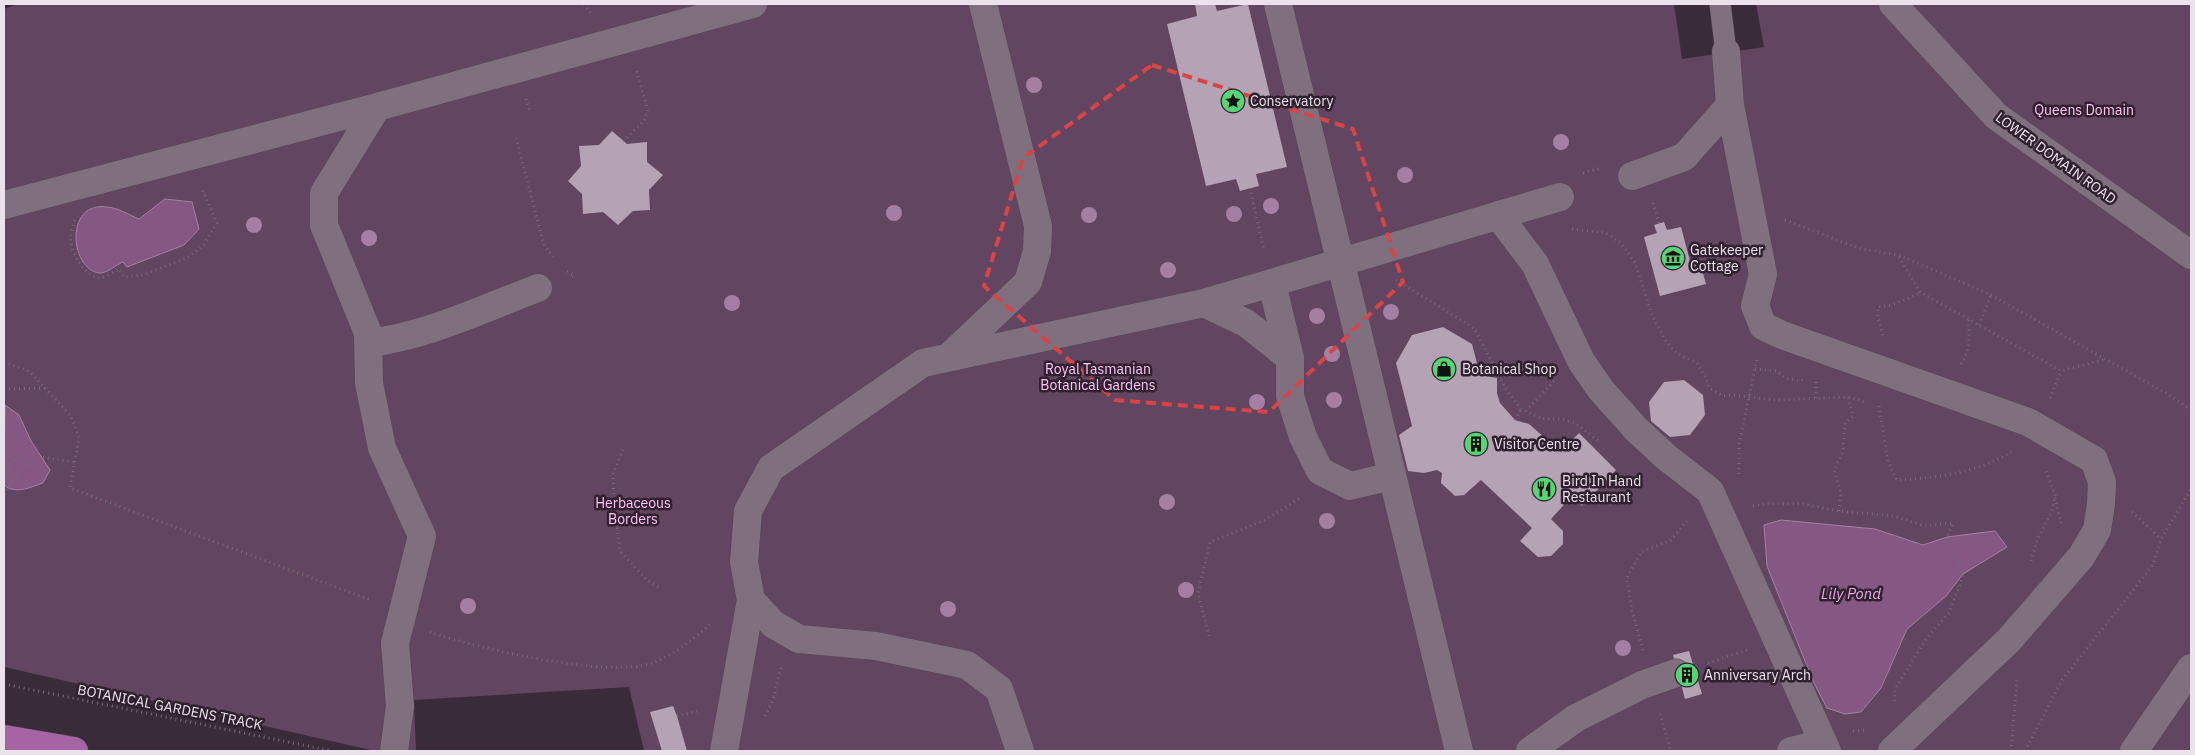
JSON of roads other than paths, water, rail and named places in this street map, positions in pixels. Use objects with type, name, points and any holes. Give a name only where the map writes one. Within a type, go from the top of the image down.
[{"type":"main road","points":[[4,739],[74,751]]},
{"type":"street","points":[[4,205],[219,149],[753,4]]},
{"type":"street","points":[[951,355],[1028,282],[1037,251],[1038,226],[982,4]]},
{"type":"street","points":[[1278,4],[1349,259],[1392,476],[1458,751]]},
{"type":"street","name":"LOWER DOMAIN ROAD","points":[[1892,4],[1996,116],[2191,254]]},
{"type":"street","points":[[1726,52],[1730,105],[1762,274],[1755,306],[1763,326],[1782,335],[2028,422],[2035,433],[2094,460],[2102,482],[2097,530],[2081,557],[2009,640],[1892,751]]},
{"type":"street","points":[[1632,176],[1684,157],[1730,105]]},
{"type":"street","points":[[377,106],[324,193],[324,225],[368,333],[369,383],[382,448],[422,536],[395,643],[400,706],[394,751]]},
{"type":"street","points":[[724,751],[749,590],[744,562],[748,511],[770,468],[923,363],[951,355],[1204,303],[1560,197]]},
{"type":"street","points":[[1498,215],[1535,264],[1581,361],[1601,390],[1636,429],[1666,457],[1710,491],[1730,512],[1821,745],[1791,751]]},
{"type":"street","points":[[1272,284],[1290,358],[1290,396],[1303,436],[1320,471],[1350,486],[1392,476]]},
{"type":"street","points":[[368,343],[397,340],[438,327],[538,288]]},
{"type":"street","points":[[1204,303],[1246,324],[1290,358]]},
{"type":"street","points":[[749,590],[773,624],[799,639],[876,646],[966,665],[999,689],[1020,751]]},
{"type":"street","points":[[2134,751],[2191,668]]},
{"type":"street","points":[[1530,751],[1576,718],[1664,677]]},
{"type":"lane","points":[[1720,4],[1726,52]]},
{"type":"water","points":[[165,199],[192,202],[199,229],[184,245],[127,267],[123,262],[102,273],[89,269],[77,249],[76,236],[78,224],[84,214],[93,208],[107,207],[120,210],[139,219]]},
{"type":"water","points":[[5,405],[19,415],[31,441],[50,470],[43,483],[18,490],[4,485]]},
{"type":"water","name":"Lily Pond","points":[[1781,520],[1875,529],[1923,545],[1947,537],[1995,531],[2007,547],[1963,574],[1946,596],[1907,629],[1881,688],[1861,712],[1845,714],[1827,708],[1813,681],[1767,566],[1764,525]]},
{"type":"place","name":"Conservatory","points":[[1233,101]]},
{"type":"place","name":"Gatekeeper Cottage","points":[[1673,258]]},
{"type":"place","name":"Botanical Shop","points":[[1444,369]]},
{"type":"place","name":"Visitor Centre","points":[[1476,444]]},
{"type":"place","name":"Bird In Hand Restaurant","points":[[1544,489]]},
{"type":"place","name":"Anniversary Arch","points":[[1687,675]]},
{"type":"park label","name":"Queens Domain","points":[[2084,110]]},
{"type":"park label","name":"Royal Tasmanian Botanical Gardens","points":[[1098,378]]},
{"type":"park label","name":"Herbaceous Borders","points":[[633,512]]}]
